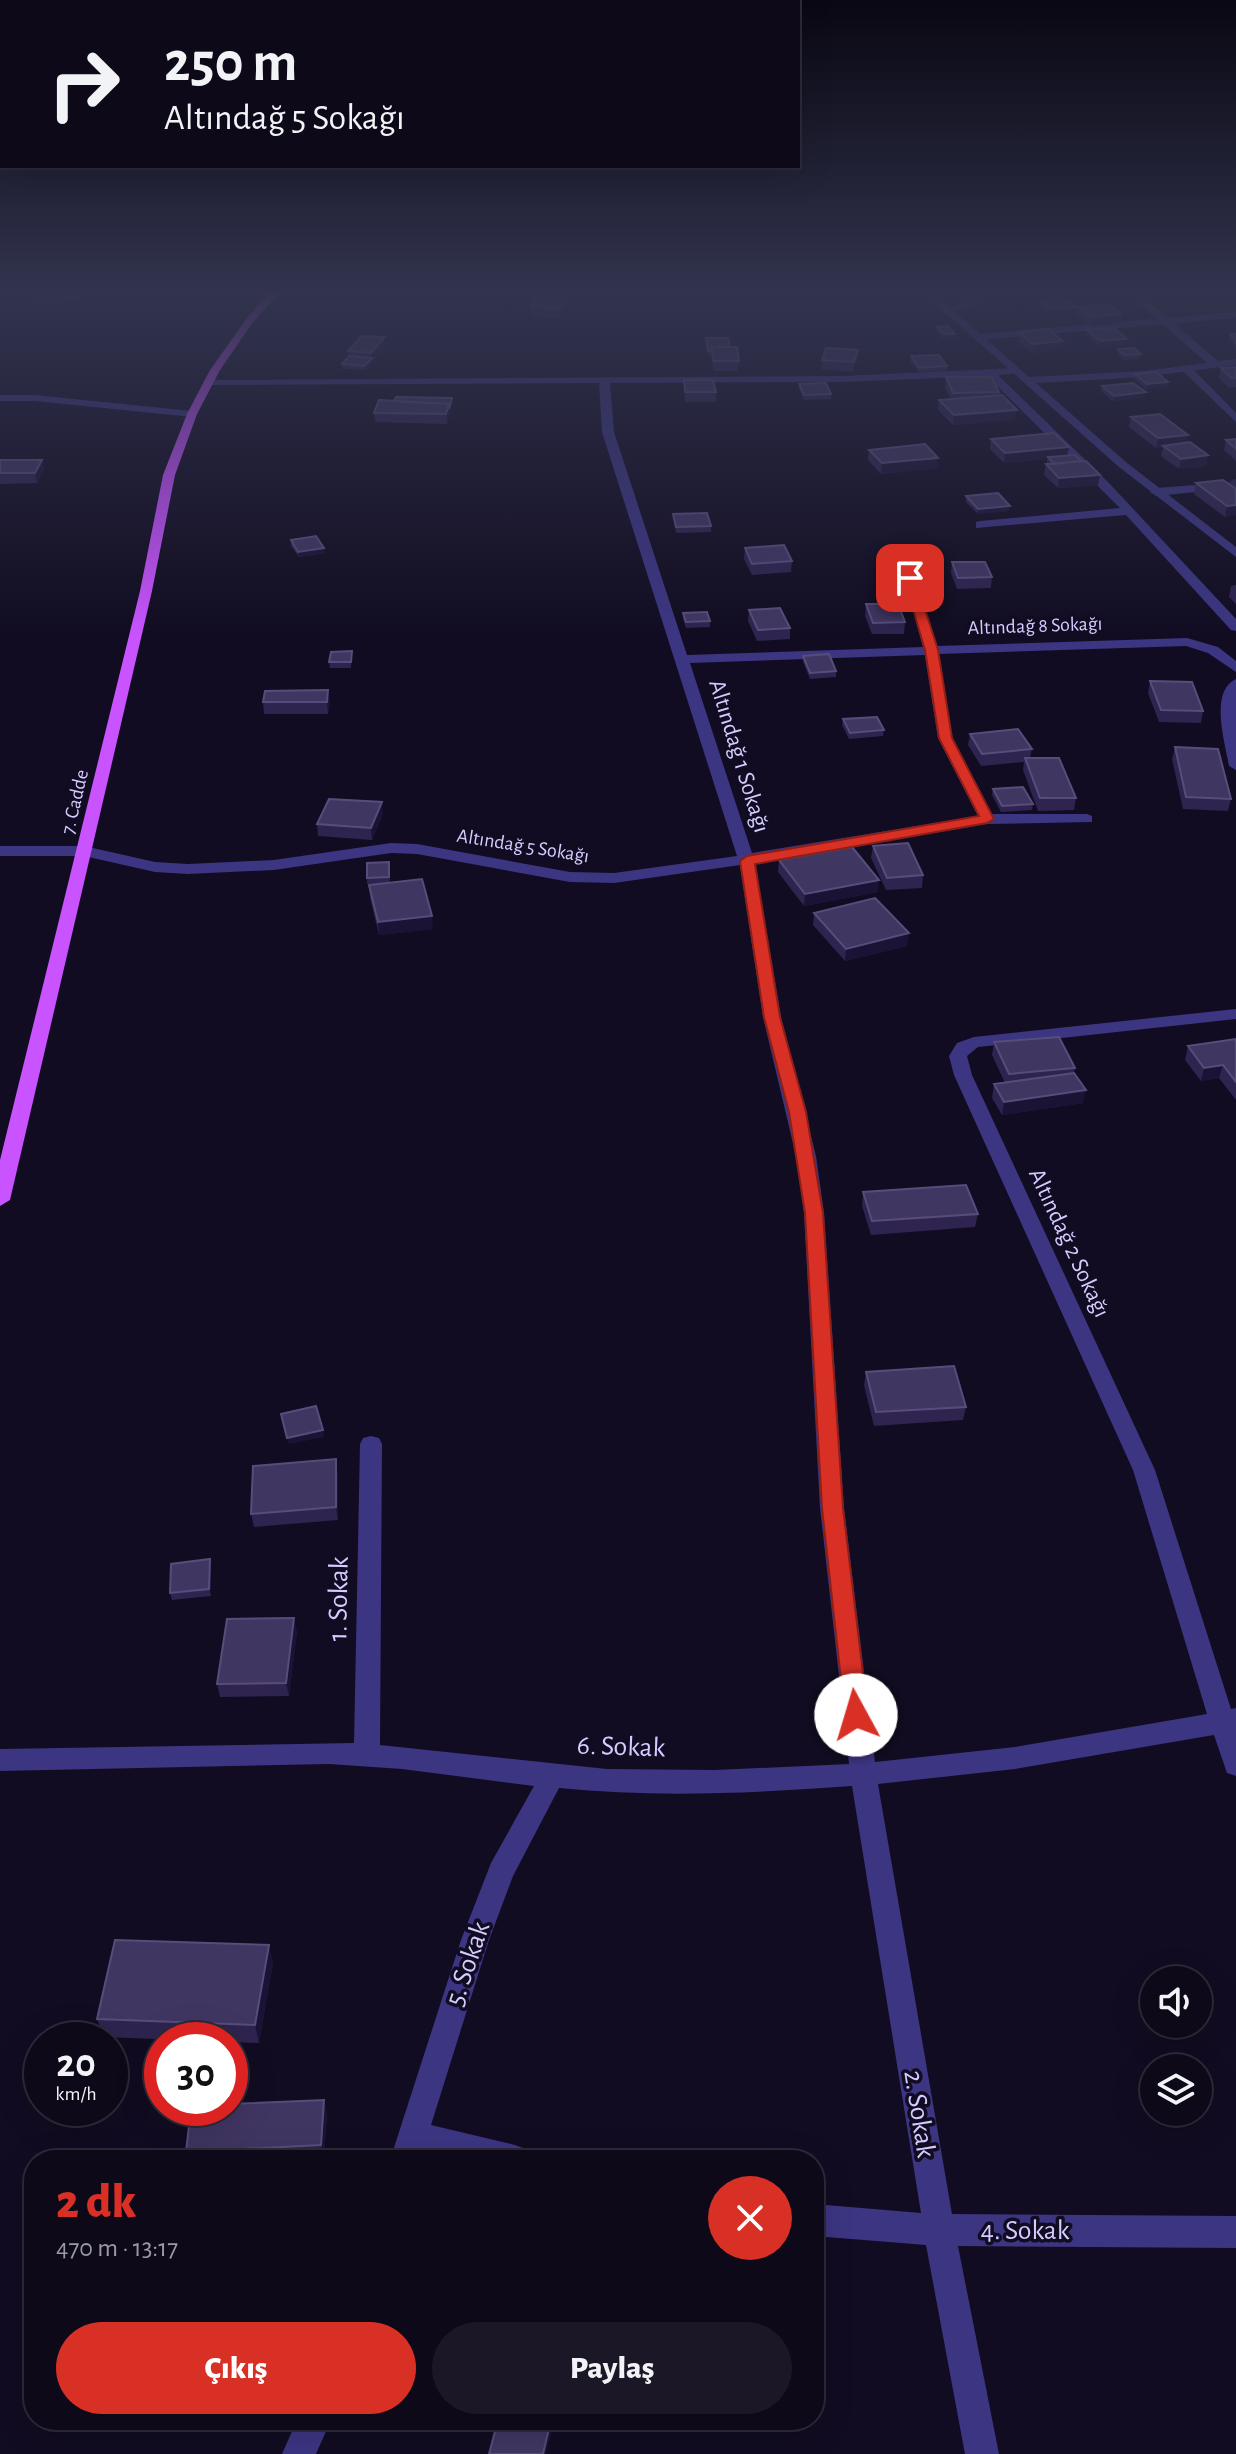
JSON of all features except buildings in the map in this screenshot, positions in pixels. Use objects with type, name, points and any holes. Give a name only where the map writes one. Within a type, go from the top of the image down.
[{"type":"main road","name":"7. Cadde","points":[[0,1200],[84,851],[169,475],[196,407]]},
{"type":"street","points":[[119,407],[192,414]]},
{"type":"street","name":"Altındağ 1 Sokağı","points":[[606,407],[608,432],[747,861],[772,1017],[798,1112],[814,1213],[832,1508],[863,1773]]},
{"type":"street","points":[[1024,407],[1130,511],[1236,627]]},
{"type":"street","points":[[1058,407],[1156,492],[1236,553]]},
{"type":"street","points":[[1156,492],[1236,485]]},
{"type":"street","points":[[980,525],[1130,511]]},
{"type":"street","points":[[910,578],[931,650],[945,738],[987,819]]},
{"type":"street","name":"Altındağ 8 Sokağı","points":[[684,659],[1187,642],[1213,650],[1236,668]]},
{"type":"street","points":[[1236,683],[1227,704],[1236,766]]},
{"type":"street","name":"Altındağ 5 Sokağı","points":[[0,851],[84,851],[155,867],[215,869],[286,864],[391,848],[417,849],[558,875],[592,878],[641,876],[747,861],[987,819],[1087,819]]},
{"type":"street","name":"Altındağ 2 Sokağı","points":[[1229,1721],[1144,1470],[963,1075],[958,1056],[963,1047],[974,1042],[1236,1014]]},
{"type":"street","name":"1. Sokak","points":[[367,1755],[371,1444]]},
{"type":"street","points":[[1229,1721],[1236,1765]]},
{"type":"street","name":"6. Sokak","points":[[0,1760],[286,1753],[367,1755],[552,1777],[712,1782],[863,1773],[1080,1747],[1229,1721]]},
{"type":"street","name":"2. Sokak","points":[[863,1773],[939,2230],[982,2454]]},
{"type":"street","name":"5. Sokak","points":[[408,2148],[470,1954],[501,1872],[552,1777]]},
{"type":"street","name":"4. Sokak","points":[[824,2221],[939,2230],[1236,2232]]},
{"type":"street","points":[[299,2454],[310,2430]]},
{"type":"route","points":[[856,1715],[832,1508],[814,1213],[798,1112],[772,1017],[747,861],[987,819],[945,738],[931,650],[910,578]]}]
